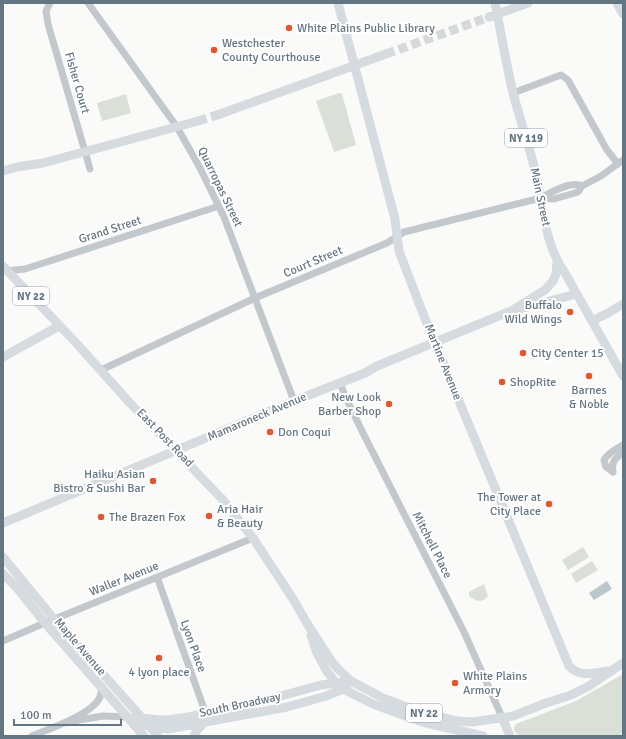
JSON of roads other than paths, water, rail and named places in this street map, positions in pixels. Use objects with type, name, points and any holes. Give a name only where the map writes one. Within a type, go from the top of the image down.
[{"type":"main road","name":"Martine Avenue","points":[[338,3],[395,219],[399,251],[435,342],[569,666],[573,671],[582,674],[611,671]]},
{"type":"main road","name":"Main Street","points":[[495,3],[493,15],[541,198],[552,250],[557,262],[565,273],[623,376]]},
{"type":"main road","points":[[493,15],[528,3]]},
{"type":"main road","points":[[617,3],[623,14]]},
{"type":"main road","points":[[220,114],[386,54]]},
{"type":"main road","points":[[3,170],[43,163],[198,121]]},
{"type":"main road","name":"Mamaroneck Avenue","points":[[511,311],[545,290],[553,281],[556,274],[557,262]]},
{"type":"main road","name":"East Post Road","points":[[4,269],[101,370],[129,402],[224,500],[253,538],[335,665],[351,680]]},
{"type":"main road","name":"Mamaroneck Avenue","points":[[3,523],[511,311],[576,294]]},
{"type":"main road","points":[[592,321],[623,304]]},
{"type":"main road","points":[[3,357],[59,326]]},
{"type":"main road","name":"Maple Avenue","points":[[3,557],[54,619],[158,736]]},
{"type":"main road","name":"Maple Avenue","points":[[3,574],[17,588],[45,623],[144,736]]},
{"type":"main road","name":"East Post Road","points":[[308,625],[317,652],[326,670],[339,686]]},
{"type":"main road","name":"NY 22","points":[[351,680],[383,698],[434,716],[457,721],[472,722],[513,716],[571,695],[589,686],[623,663]]},
{"type":"main road","name":"South Broadway","points":[[128,717],[150,727],[168,729],[207,719],[241,707],[291,693],[339,686],[351,680]]},
{"type":"main road","name":"NY 22","points":[[339,686],[373,704],[422,722],[483,736]]},
{"type":"main road","name":"South Broadway","points":[[128,717],[163,720],[207,719]]},
{"type":"main road","points":[[502,718],[510,736]]},
{"type":"main road","points":[[194,736],[197,730],[207,719]]},
{"type":"street","name":"Fisher Court","points":[[50,3],[46,11],[48,24],[90,169]]},
{"type":"street","name":"Quarropas Street","points":[[88,3],[177,127],[219,206],[294,401]]},
{"type":"street","points":[[513,93],[562,75],[568,80],[607,150],[620,162]]},
{"type":"street","name":"Court Street","points":[[101,370],[255,298],[387,243],[404,232],[541,198],[573,184],[582,186],[602,176],[620,162]]},
{"type":"street","name":"Grand Street","points":[[4,269],[25,269],[219,206]]},
{"type":"street","name":"Mitchell Place","points":[[340,383],[363,433],[464,632],[502,718]]},
{"type":"street","points":[[623,445],[606,457],[604,463],[606,467],[613,472],[613,461],[623,453]]},
{"type":"street","name":"Waller Avenue","points":[[3,641],[253,538]]},
{"type":"street","name":"Lyon Place","points":[[157,578],[207,719]]},
{"type":"street","name":"South Broadway","points":[[68,722],[96,703],[99,699],[102,687]]},
{"type":"street","name":"South Broadway","points":[[32,736],[68,722],[103,716],[128,717]]},
{"type":"tunnel","points":[[386,54],[489,17]]},
{"type":"tunnel","points":[[198,121],[220,114]]},
{"type":"place","name":"White Plains Public Library","points":[[289,28]]},
{"type":"place","name":"Westchester County Courthouse","points":[[214,50]]},
{"type":"place","name":"Buffalo Wild Wings","points":[[570,312]]},
{"type":"place","name":"City Center 15","points":[[523,353]]},
{"type":"place","name":"Barnes & Noble","points":[[589,376]]},
{"type":"place","name":"ShopRite","points":[[502,382]]},
{"type":"place","name":"New Look Barber Shop","points":[[389,404]]},
{"type":"place","name":"Don Coqui","points":[[270,432]]},
{"type":"place","name":"Haiku Asian Bistro & Sushi Bar","points":[[153,481]]},
{"type":"place","name":"The Tower at City Place","points":[[549,504]]},
{"type":"place","name":"Aria Hair & Beauty","points":[[209,516]]},
{"type":"place","name":"The Brazen Fox","points":[[101,517]]},
{"type":"place","name":"4 lyon place","points":[[159,658]]},
{"type":"place","name":"White Plains Armory","points":[[455,683]]}]
